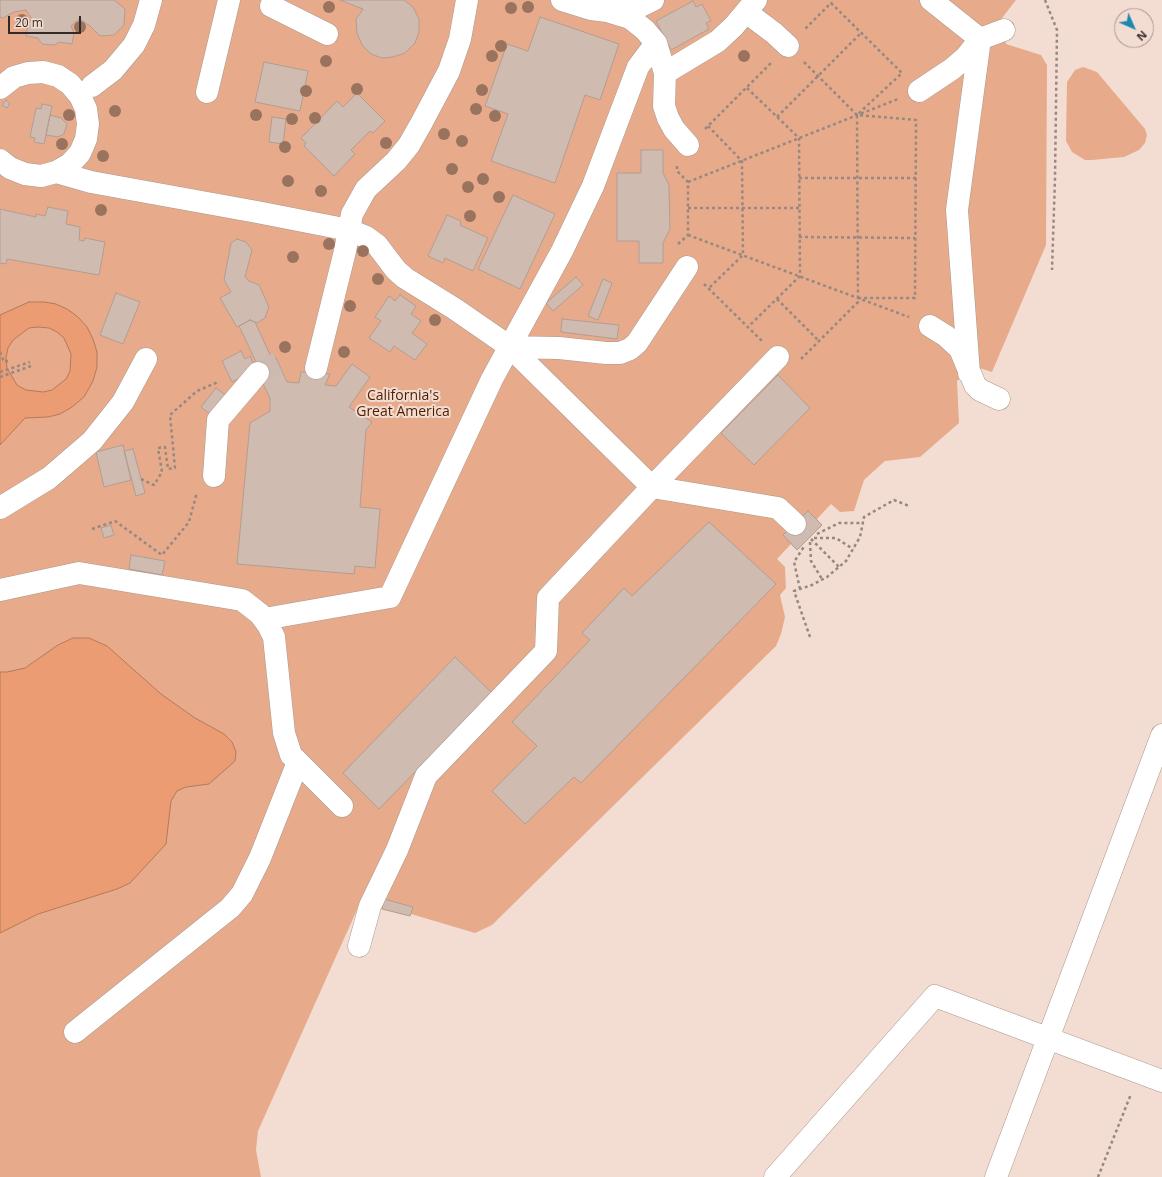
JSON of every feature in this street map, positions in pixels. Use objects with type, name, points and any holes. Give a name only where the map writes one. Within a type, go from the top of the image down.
[{"type":"street","points":[[92,86],[114,70],[134,45],[144,25],[151,0]]},
{"type":"street","points":[[207,92],[229,0]]},
{"type":"street","points":[[316,368],[348,230],[356,203],[366,189],[396,161],[409,146],[449,71],[460,39],[467,0]]},
{"type":"street","points":[[562,0],[583,7],[607,11],[630,18],[645,30],[656,43],[665,73],[664,106],[668,118],[674,129],[688,145]]},
{"type":"street","points":[[607,11],[636,7],[653,0]]},
{"type":"street","points":[[931,0],[980,39]]},
{"type":"street","points":[[665,73],[718,40],[751,6],[774,33],[788,46]]},
{"type":"street","points":[[284,8],[327,34]]},
{"type":"street","points":[[919,91],[952,69],[965,58],[980,39],[1004,30]]},
{"type":"street","points":[[969,372],[957,210],[980,39]]},
{"type":"street","points":[[264,618],[390,597],[492,379],[562,250],[593,186],[638,67],[656,43]]},
{"type":"street","points":[[3,164],[25,174],[41,176],[56,172],[70,164],[80,153],[86,139],[88,124],[86,109],[80,96],[70,84],[58,76],[36,72],[28,73],[5,83]]},
{"type":"street","points":[[56,172],[91,182],[348,230],[366,237],[377,245],[396,270],[405,278],[455,308],[510,347],[652,487],[778,508],[802,531]]},
{"type":"street","points":[[510,347],[559,348],[606,354],[620,353],[630,350],[637,343],[687,267]]},
{"type":"street","points":[[930,326],[946,336],[960,350],[972,380],[980,390],[999,400]]},
{"type":"street","points":[[359,946],[370,906],[397,850],[426,776],[546,652],[548,598],[652,487],[778,357]]},
{"type":"street","points":[[0,508],[49,478],[92,442],[123,402],[146,359]]},
{"type":"street","points":[[214,476],[218,420],[258,373]]},
{"type":"street","points":[[0,590],[79,573],[242,600],[252,606],[264,618],[274,637],[287,745],[291,755],[342,806]]},
{"type":"street","points":[[996,1177],[1162,735]]},
{"type":"street","points":[[75,1032],[230,908],[242,894],[260,858],[298,762]]},
{"type":"street","points":[[775,1177],[935,996],[1162,1081]]},
{"type":"path","points":[[1045,0],[1057,30],[1052,270]]},
{"type":"path","points":[[687,267],[791,370],[858,302],[858,298],[858,237],[858,178],[857,115],[902,73],[831,3],[678,156],[677,171],[688,182],[688,235],[800,276],[858,298],[930,326]]},
{"type":"path","points":[[777,117],[861,33]]},
{"type":"path","points":[[788,46],[857,115],[916,120],[915,298],[858,298]]},
{"type":"path","points":[[747,88],[799,138],[800,237],[800,276],[748,328]]},
{"type":"path","points":[[688,182],[919,91]]},
{"type":"path","points":[[708,126],[742,161],[743,255],[709,288]]},
{"type":"path","points":[[799,178],[916,178]]},
{"type":"path","points":[[688,208],[799,208]]},
{"type":"path","points":[[800,237],[915,238]]},
{"type":"path","points":[[777,298],[819,341]]},
{"type":"path","points":[[0,352],[4,362],[8,361]]},
{"type":"path","points":[[0,372],[30,362]]},
{"type":"path","points":[[0,377],[31,366]]},
{"type":"path","points":[[141,479],[154,485],[162,472],[158,448],[165,447],[168,469],[175,468],[170,415],[197,391],[218,382]]},
{"type":"path","points":[[810,637],[794,591],[822,579],[846,561],[860,537],[864,517],[894,500],[908,506]]},
{"type":"path","points":[[92,528],[115,521],[162,555],[189,522]]},
{"type":"path","points":[[802,531],[838,523],[863,523]]},
{"type":"path","points":[[802,531],[836,538],[853,549]]},
{"type":"path","points":[[802,531],[839,567]]},
{"type":"path","points":[[802,531],[811,561],[822,579]]},
{"type":"path","points":[[800,589],[794,562],[802,531]]},
{"type":"path","points":[[1098,1177],[1139,1073]]},
{"type":"green space","name":"California's Great America","points":[[0,0],[1016,0],[1002,18],[1006,44],[1041,55],[1047,65],[1046,245],[992,372],[976,367],[957,381],[959,423],[920,457],[885,461],[864,480],[854,511],[840,512],[831,504],[817,519],[822,525],[797,550],[791,544],[777,559],[785,567],[786,588],[780,595],[785,617],[781,634],[776,646],[492,925],[475,933],[411,914],[410,916],[360,903],[258,1131],[256,1150],[261,1177],[0,1177]]},
{"type":"green space","points":[[1083,67],[1097,72],[1145,129],[1147,135],[1145,143],[1139,150],[1124,157],[1092,160],[1085,160],[1072,152],[1066,141],[1067,82],[1075,70]]},
{"type":"shaded area","points":[[29,302],[56,304],[67,309],[78,317],[87,327],[97,352],[97,367],[93,381],[84,397],[72,407],[60,414],[48,417],[25,418],[0,445],[0,315]],"holes":[[[29,328],[49,328],[64,338],[71,354],[70,371],[66,379],[52,390],[43,392],[26,390],[17,385],[7,368],[6,358],[8,348],[13,340]]]},
{"type":"shaded area","points":[[73,638],[89,638],[107,646],[161,694],[195,718],[224,734],[232,742],[236,752],[235,761],[209,784],[186,787],[177,791],[171,801],[166,844],[130,883],[117,889],[38,914],[0,933],[0,672],[25,668],[58,645]]},
{"type":"building","points":[[0,0],[114,0],[125,9],[124,25],[114,35],[100,36],[90,26],[79,19],[71,26],[74,33],[72,44],[59,42],[54,45],[42,44],[38,38],[26,36],[28,24],[32,19],[26,10],[14,12],[3,18],[0,17]]},
{"type":"building","points":[[340,0],[404,0],[413,7],[419,19],[419,32],[415,43],[405,53],[393,57],[382,58],[371,54],[362,45],[357,33],[356,19],[363,9]]},
{"type":"building","points":[[693,1],[696,7],[702,4],[711,21],[706,23],[709,29],[671,50],[656,21]]},
{"type":"building","points":[[540,17],[619,44],[600,100],[585,95],[555,183],[491,161],[508,114],[485,106],[507,44],[528,51]]},
{"type":"building","points":[[264,62],[308,71],[300,111],[255,102]]},
{"type":"building","points":[[357,93],[385,121],[373,133],[370,131],[351,150],[355,154],[334,176],[304,146],[306,143],[301,138],[337,101],[343,107]]},
{"type":"building","points":[[6,100],[10,103],[7,108],[2,105]]},
{"type":"building","points":[[42,104],[52,106],[44,144],[34,142],[35,138],[30,137],[36,108],[41,109]]},
{"type":"building","points":[[50,115],[61,118],[67,124],[64,134],[58,137],[46,135]]},
{"type":"building","points":[[272,117],[286,119],[283,144],[269,142]]},
{"type":"building","points":[[641,150],[663,150],[663,173],[669,185],[670,229],[663,243],[663,263],[639,263],[639,241],[617,241],[617,173],[641,173]]},
{"type":"building","points":[[513,195],[555,214],[520,289],[478,269]]},
{"type":"building","points":[[48,207],[68,211],[66,224],[80,227],[79,240],[84,241],[85,238],[105,242],[99,275],[7,259],[6,264],[0,263],[0,209],[36,217],[36,214],[45,216]]},
{"type":"building","points":[[447,215],[461,221],[460,225],[488,238],[473,271],[445,258],[443,263],[428,256]]},
{"type":"building","points":[[237,239],[246,242],[252,250],[245,277],[249,281],[259,285],[269,307],[265,318],[257,323],[250,320],[237,327],[220,298],[231,292],[224,280],[231,243]]},
{"type":"building","points":[[576,277],[583,285],[553,311],[546,303]]},
{"type":"building","points":[[603,279],[612,283],[598,320],[588,316]]},
{"type":"building","points":[[116,293],[140,302],[123,344],[100,335]]},
{"type":"building","points":[[400,295],[416,306],[411,314],[421,321],[412,333],[427,344],[415,360],[394,346],[390,352],[369,338],[381,321],[375,317],[389,296],[395,301]]},
{"type":"building","points":[[562,319],[619,325],[617,339],[561,332]]},
{"type":"building","points":[[250,320],[255,322],[272,359],[258,366],[239,326]]},
{"type":"building","points":[[241,351],[245,359],[250,356],[256,370],[232,382],[222,361]]},
{"type":"building","points":[[276,358],[287,382],[299,383],[301,372],[330,374],[325,385],[336,386],[352,364],[370,377],[349,407],[372,422],[366,430],[360,507],[380,509],[375,568],[355,566],[354,574],[237,564],[250,423],[270,411],[270,398],[255,368]]},
{"type":"building","points":[[778,375],[810,408],[754,465],[721,433]]},
{"type":"building","points":[[216,388],[228,397],[213,416],[201,407]]},
{"type":"building","points":[[123,445],[131,480],[104,487],[96,452]]},
{"type":"building","points":[[133,449],[145,493],[136,496],[124,451]]},
{"type":"building","points":[[808,511],[822,525],[797,550],[783,535]]},
{"type":"building","points":[[709,522],[776,584],[581,783],[574,777],[525,824],[492,791],[537,746],[512,722],[590,640],[582,633],[624,588],[632,596]]},
{"type":"building","points":[[111,525],[114,535],[104,538],[101,528]]},
{"type":"building","points":[[131,555],[165,561],[162,575],[129,569]]},
{"type":"building","points":[[455,657],[492,693],[379,809],[343,773]]},
{"type":"building","points":[[384,899],[413,907],[410,916],[382,909]]},
{"type":"tunnel","points":[[258,373],[278,363]]}]
